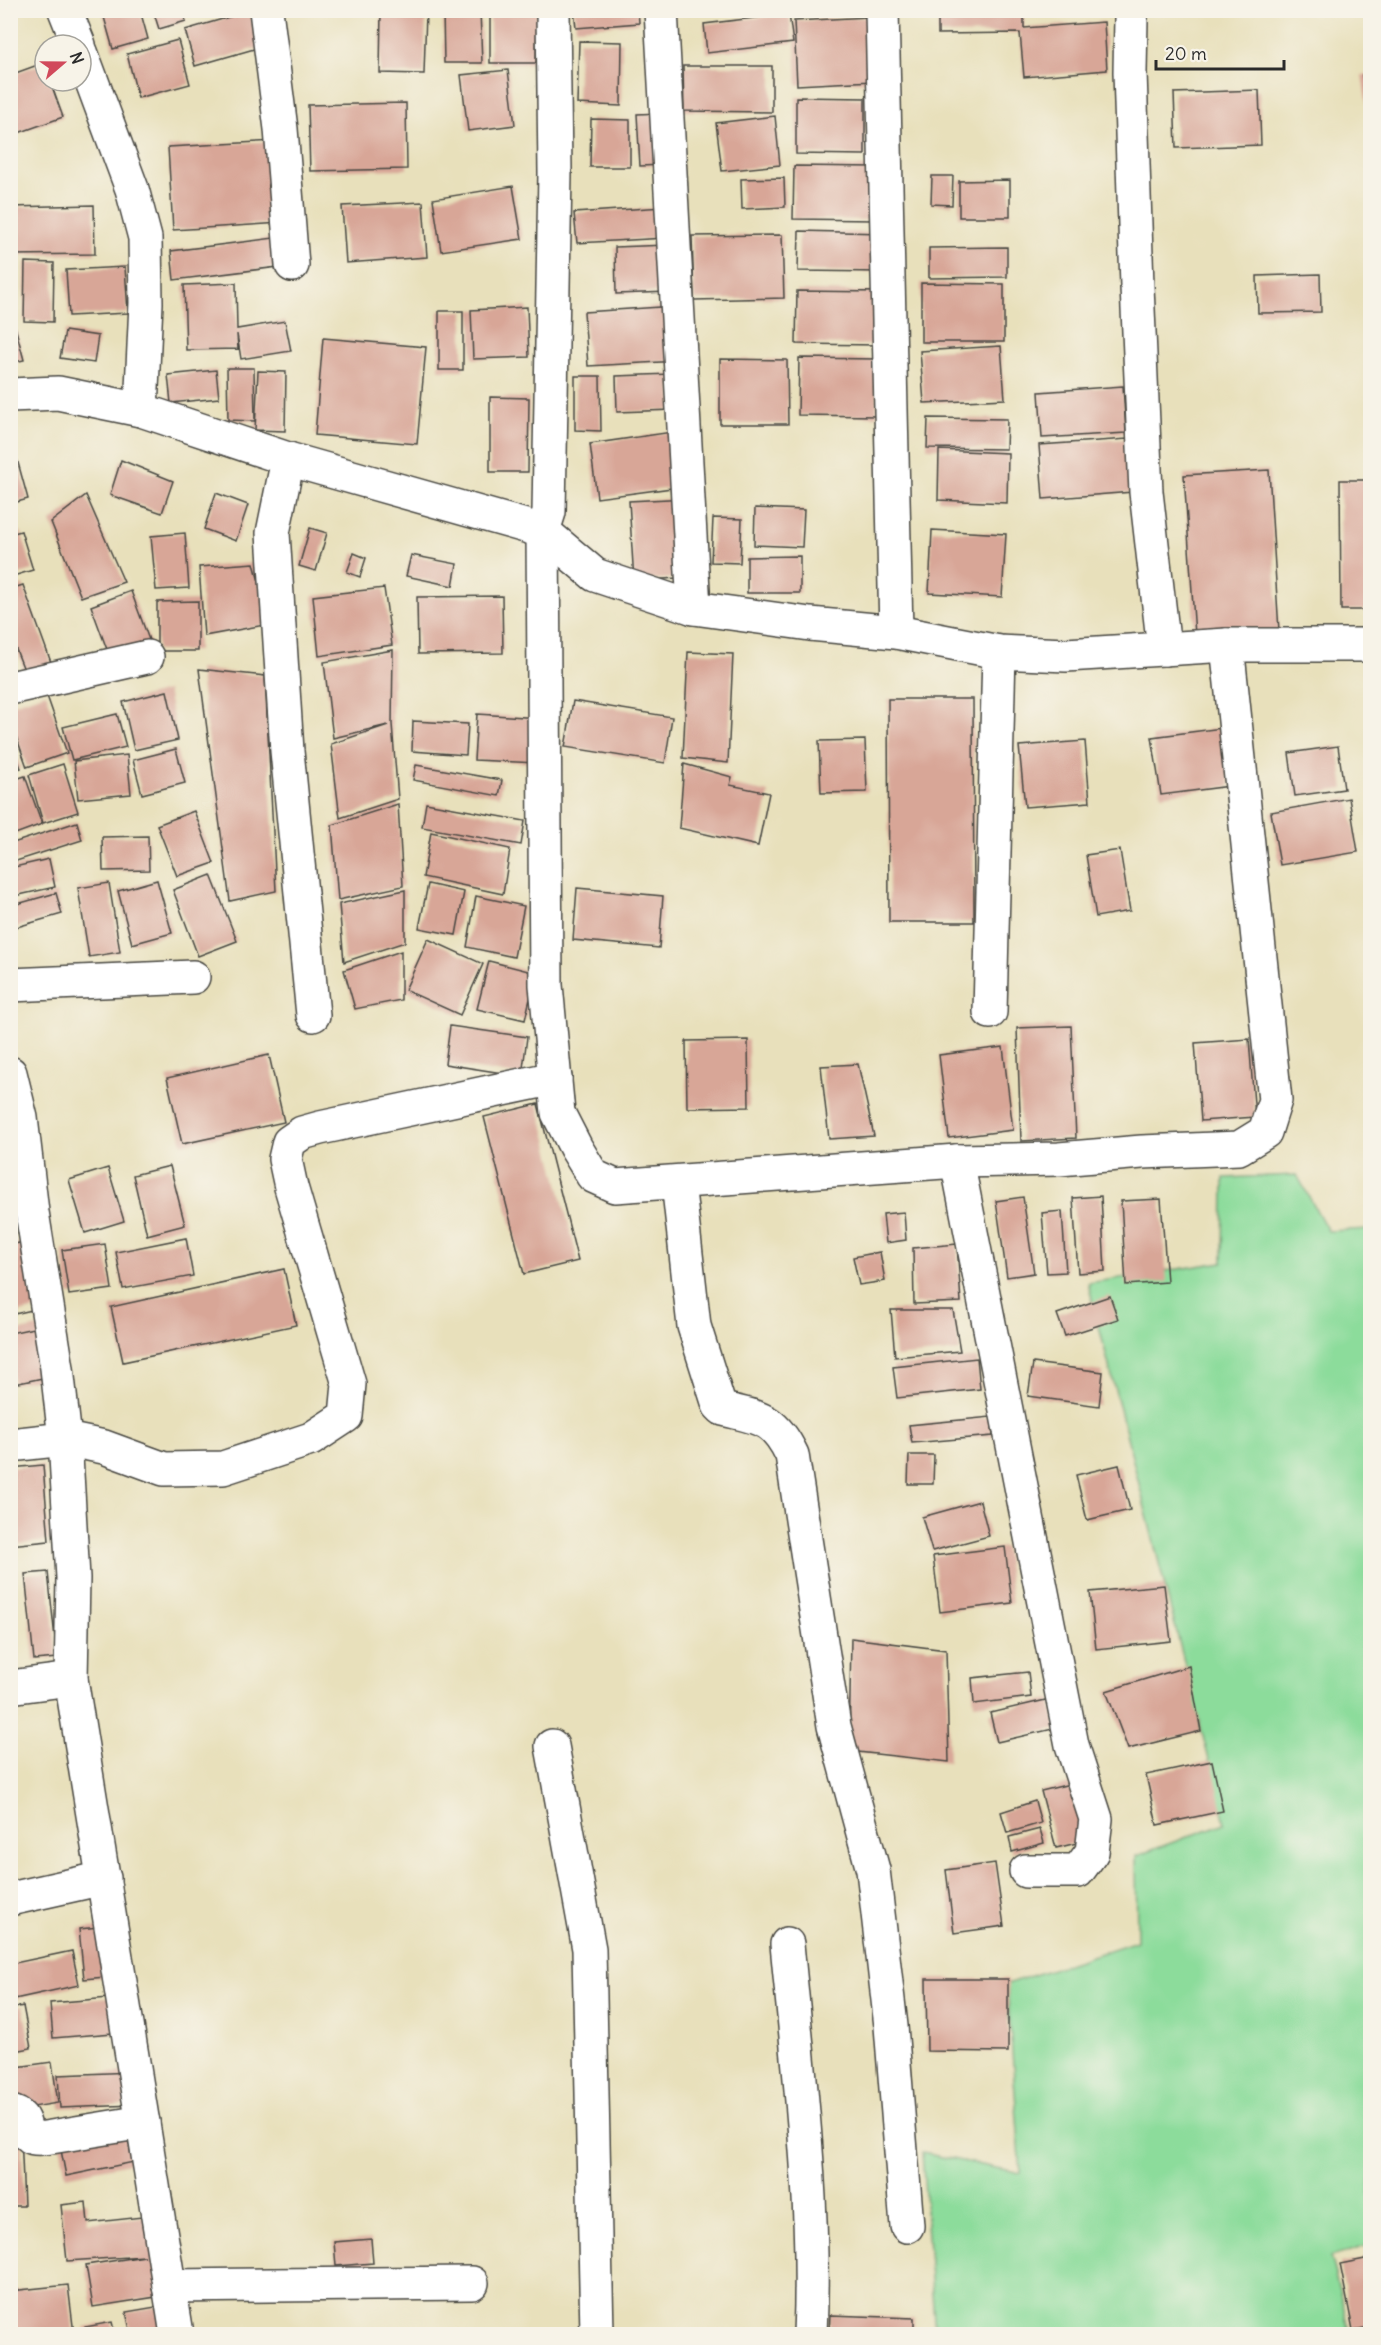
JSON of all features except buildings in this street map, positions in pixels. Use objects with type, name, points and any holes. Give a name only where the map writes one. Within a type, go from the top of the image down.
[{"type":"street","points":[[65,10],[74,33]]},
{"type":"street","points":[[266,10],[281,129],[292,265]]},
{"type":"street","points":[[553,10],[555,173],[550,489],[549,512],[543,531],[546,985],[558,1113],[593,1176],[615,1186],[957,1161],[1059,1159],[1142,1152],[1239,1148],[1264,1132],[1275,1100],[1227,645]]},
{"type":"street","points":[[661,10],[694,608]]},
{"type":"street","points":[[882,10],[896,632]]},
{"type":"street","points":[[1131,18],[1130,72],[1146,492],[1164,649]]},
{"type":"street","points":[[93,84],[132,189],[145,238],[146,303],[141,410]]},
{"type":"street","points":[[10,395],[58,393],[141,410],[288,459],[543,531],[595,575],[694,608],[810,624],[896,632],[999,652],[1066,655],[1227,645],[1371,645]]},
{"type":"street","points":[[288,459],[273,533],[287,751],[313,1015]]},
{"type":"street","points":[[990,1012],[999,652]]},
{"type":"street","points":[[10,688],[147,657]]},
{"type":"street","points":[[10,985],[193,977]]},
{"type":"street","points":[[10,1073],[21,1118],[21,1214],[57,1368],[65,1439],[73,1578],[71,1679],[177,2334]]},
{"type":"street","points":[[10,1445],[65,1439],[104,1447],[164,1468],[223,1468],[311,1439],[346,1416],[349,1384],[291,1187],[285,1159],[289,1142],[302,1133],[320,1128],[555,1078]]},
{"type":"street","points":[[957,1161],[1072,1744],[1095,1819],[1092,1851],[1078,1871],[1026,1871]]},
{"type":"street","points":[[678,1182],[694,1326],[719,1405],[723,1409],[758,1417],[775,1428],[785,1440],[792,1455],[834,1726],[873,1870],[891,2026],[907,2226]]},
{"type":"street","points":[[10,1687],[71,1679]]},
{"type":"street","points":[[552,1746],[589,1949],[597,2334]]},
{"type":"street","points":[[10,1899],[104,1878]]},
{"type":"street","points":[[787,1944],[802,2100],[812,2271],[810,2334]]},
{"type":"street","points":[[10,2112],[22,2118],[29,2136],[45,2139],[143,2122]]},
{"type":"street","points":[[169,2286],[472,2283]]},
{"type":"green space","points":[[1297,1175],[1328,1231],[1370,1229],[1370,2245],[1330,2257],[1351,2334],[935,2334],[922,2153],[1021,2173],[1007,1984],[1137,1941],[1136,1856],[1225,1823],[1088,1283],[1223,1262],[1224,1178]]}]
